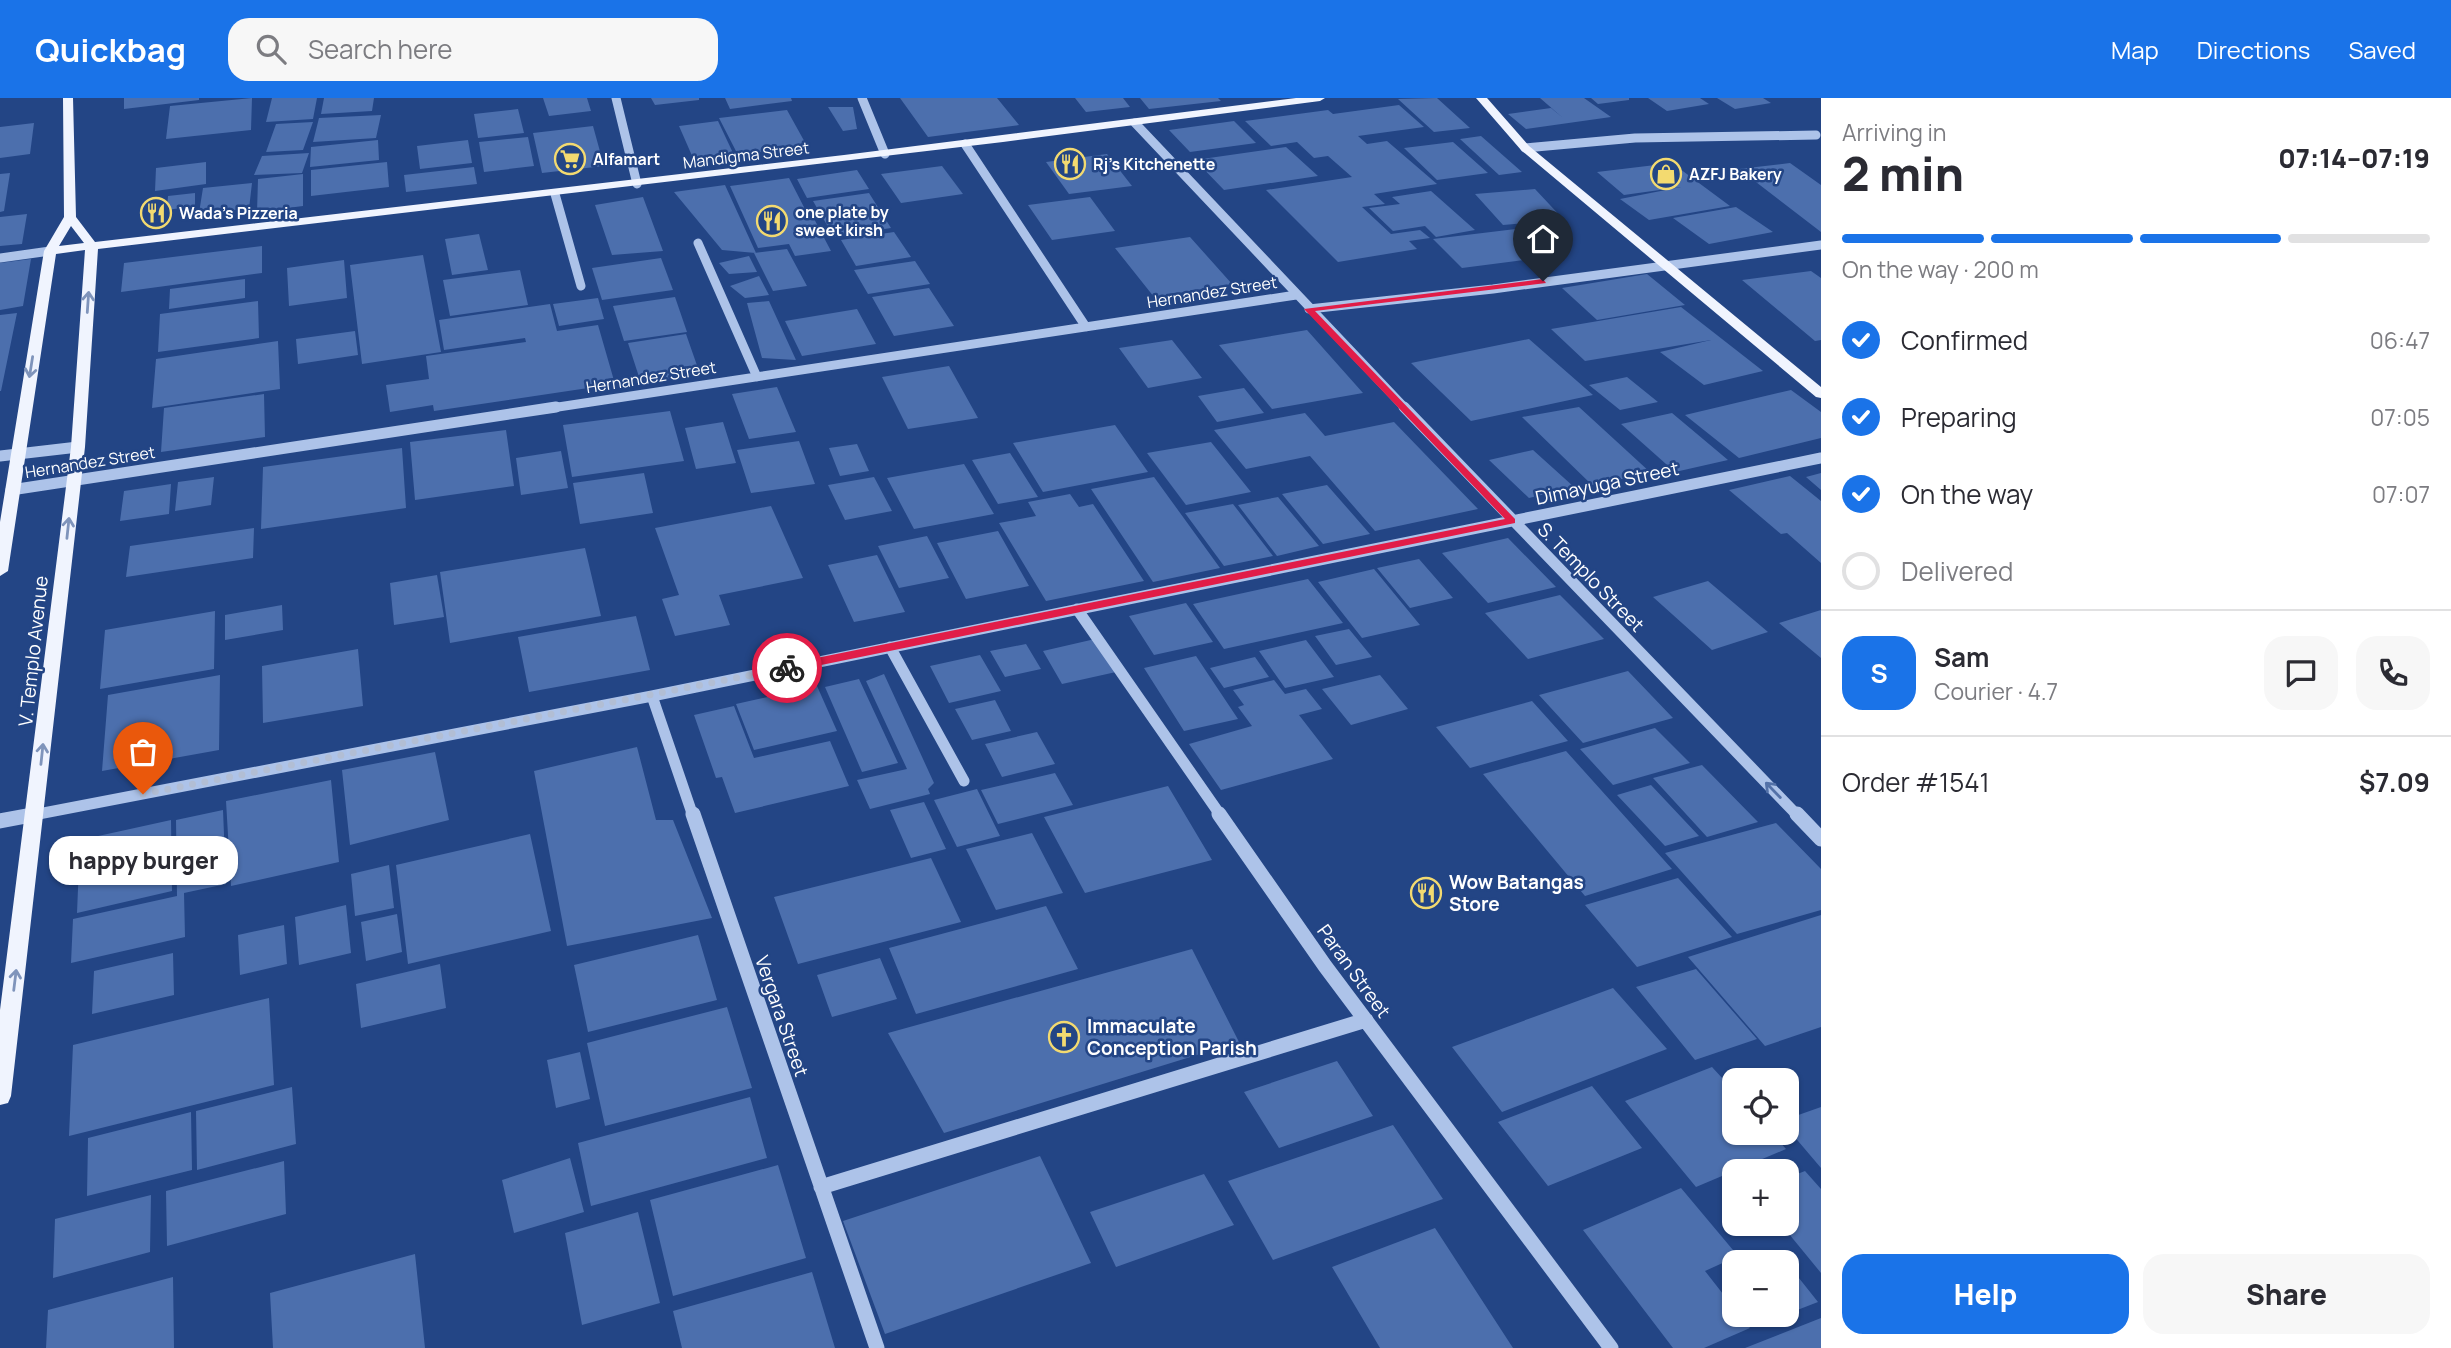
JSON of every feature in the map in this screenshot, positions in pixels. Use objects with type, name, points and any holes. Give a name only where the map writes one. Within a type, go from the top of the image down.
[{"type":"main road","points":[[0,570],[50,251],[71,217],[68,98]]},
{"type":"main road","name":"Mandigma Street","points":[[50,251],[555,194],[1135,124],[1320,98]]},
{"type":"main road","points":[[1481,98],[1525,148],[1821,394]]},
{"type":"main road","points":[[71,217],[92,246]]},
{"type":"main road","name":"V. Templo Avenue","points":[[0,1096],[36,815],[78,447],[92,246]]},
{"type":"street","points":[[616,98],[637,184]]},
{"type":"street","points":[[862,98],[886,154]]},
{"type":"street","name":"S. Templo Street","points":[[1135,124],[1512,521],[1821,839]]},
{"type":"street","points":[[1525,148],[1635,138],[1816,135]]},
{"type":"street","points":[[965,144],[1086,327]]},
{"type":"street","points":[[555,194],[581,286]]},
{"type":"street","points":[[698,243],[757,377]]},
{"type":"street","points":[[1309,309],[1493,289],[1821,245]]},
{"type":"street","points":[[0,258],[50,251]]},
{"type":"street","name":"Hernandez Street","points":[[11,490],[1296,295]]},
{"type":"street","points":[[0,456],[78,447]]},
{"type":"street","name":"Dimayuga Street","points":[[0,821],[652,696],[1821,458]]},
{"type":"street","name":"Paran Street","points":[[1077,609],[1366,1020],[1611,1348]]},
{"type":"street","points":[[890,647],[964,781]]},
{"type":"street","name":"Vergara Street","points":[[652,696],[877,1348]]},
{"type":"street","points":[[821,1187],[1366,1020]]},
{"type":"building","points":[[124,98],[199,98],[199,100],[124,109]]},
{"type":"building","points":[[252,98],[251,130],[166,139],[170,106]]},
{"type":"building","points":[[272,98],[317,98],[313,119],[266,122]]},
{"type":"building","points":[[324,98],[374,98],[372,111],[321,114]]},
{"type":"building","points":[[543,98],[587,98],[591,111],[549,116]]},
{"type":"building","points":[[651,98],[699,98],[699,100],[655,105]]},
{"type":"building","points":[[725,98],[791,98],[792,101],[730,109]]},
{"type":"building","points":[[900,98],[997,98],[1019,125],[928,137]]},
{"type":"building","points":[[1075,98],[1123,98],[1130,107],[1086,112]]},
{"type":"building","points":[[1140,98],[1218,98],[1221,101],[1149,109]]},
{"type":"building","points":[[1437,98],[1470,128],[1434,132],[1398,99]]},
{"type":"building","points":[[1540,98],[1584,98],[1611,117],[1526,129],[1508,114],[1551,108],[1563,118]]},
{"type":"building","points":[[1591,98],[1629,98],[1629,100],[1598,104]]},
{"type":"building","points":[[1648,98],[1700,98],[1709,104],[1667,111]]},
{"type":"building","points":[[1717,98],[1763,98],[1771,103],[1735,109]]},
{"type":"building","points":[[1399,105],[1424,127],[1358,136],[1367,144],[1387,141],[1437,184],[1374,194],[1385,204],[1362,207],[1391,234],[1420,230],[1430,238],[1409,241],[1417,249],[1338,262],[1266,190],[1352,177],[1328,156],[1314,158],[1297,142],[1271,146],[1245,121],[1328,110],[1333,114]]},
{"type":"building","points":[[828,107],[853,107],[857,129],[843,131]]},
{"type":"building","points":[[518,109],[524,133],[478,138],[474,114]]},
{"type":"building","points":[[787,110],[807,146],[738,155],[719,118]]},
{"type":"building","points":[[381,115],[376,138],[313,142],[319,118]]},
{"type":"building","points":[[718,121],[733,153],[693,158],[679,126]]},
{"type":"building","points":[[1234,121],[1256,143],[1190,152],[1169,130]]},
{"type":"building","points":[[313,122],[303,150],[266,152],[276,124]]},
{"type":"building","points":[[34,123],[30,154],[0,158],[0,127]]},
{"type":"building","points":[[593,126],[604,166],[542,173],[533,133]]},
{"type":"building","points":[[1481,136],[1522,172],[1499,175],[1460,139]]},
{"type":"building","points":[[528,137],[534,166],[484,172],[479,142]]},
{"type":"building","points":[[378,140],[379,160],[310,167],[311,147]]},
{"type":"building","points":[[468,140],[472,163],[420,169],[417,146]]},
{"type":"building","points":[[1453,142],[1488,173],[1437,180],[1404,148]]},
{"type":"building","points":[[1286,147],[1318,176],[1224,190],[1195,160]]},
{"type":"building","points":[[309,153],[302,173],[254,175],[262,156]]},
{"type":"building","points":[[1107,154],[1132,186],[1069,194],[1046,162]]},
{"type":"building","points":[[206,162],[206,184],[155,191],[156,168]]},
{"type":"building","points":[[387,162],[389,187],[311,196],[311,170]]},
{"type":"building","points":[[1672,163],[1730,206],[1649,220],[1620,199],[1681,187],[1624,195],[1597,172]]},
{"type":"building","points":[[1790,163],[1821,185],[1821,232],[1739,169]]},
{"type":"building","points":[[942,166],[963,194],[901,203],[881,174]]},
{"type":"building","points":[[474,167],[477,184],[406,192],[404,175]]},
{"type":"building","points":[[857,170],[869,189],[807,198],[797,179]]},
{"type":"building","points":[[10,173],[4,211],[0,212],[0,174]]},
{"type":"building","points":[[303,174],[303,206],[257,212],[258,179]]},
{"type":"building","points":[[789,178],[831,251],[795,256],[789,244],[758,248],[730,186]]},
{"type":"building","points":[[252,183],[249,209],[199,213],[203,188]]},
{"type":"building","points":[[725,185],[756,253],[722,250],[674,192]]},
{"type":"building","points":[[1535,189],[1564,220],[1503,225],[1475,194]]},
{"type":"building","points":[[1431,191],[1475,230],[1436,237],[1425,226],[1393,231],[1369,208],[1400,204],[1392,197]]},
{"type":"building","points":[[195,193],[195,206],[167,210],[168,196]]},
{"type":"building","points":[[869,193],[891,228],[834,237],[813,201]]},
{"type":"building","points":[[643,197],[663,251],[612,255],[595,205]]},
{"type":"building","points":[[1090,197],[1115,231],[1052,240],[1028,205]]},
{"type":"building","points":[[1736,207],[1773,232],[1709,244],[1673,218]]},
{"type":"building","points":[[27,214],[22,244],[0,246],[0,217]]},
{"type":"building","points":[[1532,227],[1562,255],[1462,268],[1433,239]]},
{"type":"building","points":[[894,232],[911,257],[856,266],[841,240]]},
{"type":"building","points":[[479,234],[488,270],[452,275],[445,239]]},
{"type":"building","points":[[1190,237],[1232,284],[1154,297],[1115,248]]},
{"type":"building","points":[[262,246],[262,273],[121,292],[124,263]]},
{"type":"building","points":[[787,249],[807,286],[773,291],[754,253]]},
{"type":"building","points":[[423,255],[441,352],[362,364],[350,265]]},
{"type":"building","points":[[749,256],[757,272],[729,274],[719,263]]},
{"type":"building","points":[[661,258],[673,290],[602,300],[592,268]]},
{"type":"building","points":[[31,259],[23,306],[0,310],[0,263]]},
{"type":"building","points":[[344,260],[347,298],[289,306],[287,268]]},
{"type":"building","points":[[915,261],[930,284],[868,294],[854,270]]},
{"type":"building","points":[[520,270],[528,305],[450,316],[443,280]]},
{"type":"building","points":[[1811,271],[1821,278],[1821,340],[1815,341],[1742,280]]},
{"type":"building","points":[[1647,274],[1685,305],[1597,320],[1562,288]]},
{"type":"building","points":[[759,276],[769,295],[745,298],[730,286]]},
{"type":"building","points":[[245,279],[245,298],[169,309],[170,289]]},
{"type":"building","points":[[929,288],[954,326],[894,336],[872,297]]},
{"type":"building","points":[[675,297],[687,332],[624,341],[613,306]]},
{"type":"building","points":[[598,298],[604,319],[559,326],[553,304]]},
{"type":"building","points":[[258,301],[259,338],[158,352],[160,314]]},
{"type":"building","points":[[769,301],[796,360],[762,358],[747,303]]},
{"type":"building","points":[[550,304],[557,331],[598,325],[615,384],[434,411],[433,405],[390,412],[386,385],[429,379],[426,356],[526,342],[525,338],[444,350],[439,320]]},
{"type":"building","points":[[1681,307],[1763,371],[1704,385],[1660,352],[1711,340],[1585,361],[1551,329]]},
{"type":"building","points":[[857,309],[876,344],[802,356],[785,321]]},
{"type":"building","points":[[17,313],[1,391],[0,391],[0,315]]},
{"type":"building","points":[[1307,330],[1363,393],[1272,409],[1219,345]]},
{"type":"building","points":[[355,331],[358,355],[298,364],[296,339]]},
{"type":"building","points":[[686,334],[700,374],[641,383],[628,343]]},
{"type":"building","points":[[1529,339],[1593,395],[1471,421],[1411,363]]},
{"type":"building","points":[[1172,340],[1202,378],[1148,388],[1119,348]]},
{"type":"building","points":[[278,341],[280,389],[152,408],[156,359]]},
{"type":"building","points":[[949,366],[978,418],[908,429],[882,377]]},
{"type":"building","points":[[1627,377],[1658,402],[1620,410],[1589,385]]},
{"type":"building","points":[[777,387],[796,432],[749,439],[732,394]]},
{"type":"building","points":[[1244,388],[1264,413],[1217,422],[1198,396]]},
{"type":"building","points":[[1791,390],[1821,412],[1821,438],[1739,458],[1685,415]]},
{"type":"building","points":[[264,394],[265,437],[161,452],[164,408]]},
{"type":"building","points":[[1579,407],[1651,473],[1592,485],[1522,417]]},
{"type":"building","points":[[670,411],[684,461],[572,477],[563,425]]},
{"type":"building","points":[[1305,413],[1325,436],[1394,422],[1478,509],[1375,531],[1310,456],[1246,469],[1214,430]]},
{"type":"building","points":[[1672,413],[1728,460],[1675,472],[1621,424]]},
{"type":"building","points":[[723,422],[736,463],[696,469],[685,428]]},
{"type":"building","points":[[1115,425],[1148,472],[1043,492],[1013,443]]},
{"type":"building","points":[[506,430],[514,486],[415,500],[410,442]]},
{"type":"building","points":[[799,441],[815,484],[751,493],[737,450]]},
{"type":"building","points":[[1211,442],[1251,492],[1186,505],[1147,453]]},
{"type":"building","points":[[857,444],[869,471],[840,476],[829,448]]},
{"type":"building","points":[[402,448],[406,508],[261,529],[263,467]]},
{"type":"building","points":[[1533,450],[1574,487],[1529,498],[1489,460]]},
{"type":"building","points":[[561,451],[568,488],[521,495],[516,458]]},
{"type":"building","points":[[1010,453],[1038,497],[998,504],[972,460]]},
{"type":"building","points":[[964,464],[994,514],[914,529],[887,478]]},
{"type":"building","points":[[644,473],[653,513],[580,524],[573,483]]},
{"type":"building","points":[[1821,473],[1821,490],[1806,477]]},
{"type":"building","points":[[1790,476],[1821,501],[1821,563],[1787,533],[1781,534],[1729,490]]},
{"type":"building","points":[[214,477],[211,505],[175,511],[178,482]]},
{"type":"building","points":[[874,477],[892,511],[845,520],[828,485]]},
{"type":"building","points":[[1154,477],[1220,568],[1153,582],[1091,489]]},
{"type":"building","points":[[171,484],[169,514],[120,521],[124,491]]},
{"type":"building","points":[[1327,485],[1370,534],[1323,544],[1282,494]]},
{"type":"building","points":[[1070,494],[1079,507],[1093,504],[1144,581],[1046,601],[999,523],[1036,516],[1028,502]]},
{"type":"building","points":[[1278,497],[1319,546],[1277,556],[1238,505]]},
{"type":"building","points":[[1233,504],[1273,556],[1224,566],[1185,513]]},
{"type":"building","points":[[771,506],[803,578],[719,595],[730,625],[675,636],[662,599],[679,595],[655,528]]},
{"type":"building","points":[[254,528],[253,558],[126,577],[130,546]]},
{"type":"building","points":[[998,531],[1029,586],[966,599],[937,543]]},
{"type":"building","points":[[927,536],[949,578],[899,588],[878,546]]},
{"type":"building","points":[[1508,538],[1556,587],[1488,603],[1442,553]]},
{"type":"building","points":[[585,548],[601,616],[450,643],[440,572]]},
{"type":"building","points":[[877,555],[905,612],[854,622],[828,565]]},
{"type":"building","points":[[1419,559],[1453,598],[1410,608],[1377,568]]},
{"type":"building","points":[[1374,569],[1420,625],[1362,638],[1318,582]]},
{"type":"building","points":[[437,575],[444,617],[394,625],[390,583]]},
{"type":"building","points":[[1308,579],[1343,623],[1224,649],[1193,604]]},
{"type":"building","points":[[1708,581],[1768,632],[1712,650],[1653,597]]},
{"type":"building","points":[[1560,595],[1604,639],[1528,659],[1485,613]]},
{"type":"building","points":[[1186,603],[1213,642],[1154,655],[1129,616]]},
{"type":"building","points":[[282,605],[283,630],[225,640],[225,615]]},
{"type":"building","points":[[1821,610],[1821,658],[1779,623]]},
{"type":"building","points":[[215,611],[214,669],[100,689],[105,630]]},
{"type":"building","points":[[636,616],[650,670],[529,692],[518,637]]},
{"type":"building","points":[[1349,629],[1372,657],[1336,665],[1315,636]]},
{"type":"building","points":[[1095,639],[1116,672],[1062,684],[1043,651]]},
{"type":"building","points":[[1306,640],[1334,677],[1285,688],[1259,651]]},
{"type":"building","points":[[1026,644],[1041,669],[1005,677],[990,651]]},
{"type":"building","points":[[358,649],[363,706],[263,723],[262,666]]},
{"type":"building","points":[[980,655],[1001,691],[949,703],[930,666]]},
{"type":"building","points":[[1196,656],[1238,719],[1184,731],[1144,668]]},
{"type":"building","points":[[1255,657],[1269,677],[1224,688],[1210,668]]},
{"type":"building","points":[[1628,671],[1673,718],[1583,743],[1539,695]]},
{"type":"building","points":[[884,674],[934,783],[928,789],[930,794],[870,809],[857,780],[907,769],[866,681]]},
{"type":"building","points":[[220,675],[219,750],[102,771],[108,695]]},
{"type":"building","points":[[1380,675],[1408,709],[1351,725],[1322,689]]},
{"type":"building","points":[[859,679],[898,763],[862,772],[825,687]]},
{"type":"building","points":[[1274,680],[1285,694],[1306,689],[1322,709],[1299,715],[1333,759],[1221,790],[1189,744],[1252,726],[1238,707],[1244,705],[1233,690]]},
{"type":"building","points":[[817,686],[837,731],[754,750],[736,704]]},
{"type":"building","points":[[995,700],[1011,731],[972,740],[955,709]]},
{"type":"building","points":[[1532,701],[1568,741],[1470,768],[1436,727]]},
{"type":"building","points":[[734,706],[754,758],[830,741],[849,786],[735,813],[722,777],[716,778],[694,715]]},
{"type":"building","points":[[1655,728],[1690,763],[1613,785],[1580,749]]},
{"type":"building","points":[[1037,732],[1055,764],[1002,777],[985,744]]},
{"type":"building","points":[[637,747],[656,820],[673,820],[712,918],[567,946],[534,771]]},
{"type":"building","points":[[1566,751],[1672,869],[1585,896],[1483,774]]},
{"type":"building","points":[[435,752],[449,820],[350,845],[342,770]]},
{"type":"building","points":[[1702,765],[1758,822],[1707,837],[1653,778]]},
{"type":"building","points":[[1055,773],[1073,805],[998,824],[981,790]]},
{"type":"building","points":[[331,780],[339,862],[231,886],[226,801]]},
{"type":"building","points":[[1651,785],[1699,836],[1665,846],[1617,795]]},
{"type":"building","points":[[1168,786],[1212,860],[1085,893],[1044,817]]},
{"type":"building","points":[[977,789],[1000,836],[957,847],[934,800]]},
{"type":"building","points":[[924,802],[946,849],[911,858],[890,810]]},
{"type":"building","points":[[223,810],[226,884],[184,893],[185,937],[71,963],[73,919],[177,896],[176,820]]},
{"type":"building","points":[[171,820],[172,891],[77,913],[80,840]]},
{"type":"building","points":[[1776,823],[1821,869],[1821,910],[1737,934],[1665,853]]},
{"type":"building","points":[[1032,833],[1063,893],[996,910],[966,849]]},
{"type":"building","points":[[530,834],[551,931],[408,964],[396,865]]},
{"type":"building","points":[[931,858],[961,922],[798,964],[774,897]]},
{"type":"building","points":[[389,865],[394,908],[355,916],[351,874]]},
{"type":"building","points":[[1678,878],[1732,937],[1637,967],[1585,905]]},
{"type":"building","points":[[346,905],[351,953],[299,965],[295,917]]},
{"type":"building","points":[[1046,906],[1078,969],[916,1014],[889,948]]},
{"type":"building","points":[[397,914],[402,952],[366,961],[361,922]]},
{"type":"building","points":[[1821,915],[1821,1027],[1765,1046],[1688,957]]},
{"type":"building","points":[[284,925],[287,964],[240,975],[238,935]]},
{"type":"building","points":[[698,935],[717,1000],[588,1032],[574,965]]},
{"type":"building","name":"Immaculate Conception Parish","points":[[1192,949],[1239,1042],[944,1133],[888,1033]]},
{"type":"building","points":[[173,953],[174,995],[92,1014],[94,971]]},
{"type":"building","points":[[880,958],[897,999],[832,1017],[817,975]]},
{"type":"building","points":[[440,964],[446,1008],[361,1028],[356,984]]},
{"type":"building","points":[[1696,969],[1757,1039],[1695,1060],[1636,987]]},
{"type":"building","points":[[1613,988],[1667,1049],[1502,1112],[1452,1047]]},
{"type":"building","points":[[269,998],[274,1085],[69,1136],[73,1045]]},
{"type":"building","points":[[727,1007],[752,1088],[605,1126],[587,1043]]},
{"type":"building","points":[[580,1052],[590,1099],[556,1108],[547,1060]]},
{"type":"building","points":[[1337,1061],[1373,1116],[1279,1148],[1244,1092]]},
{"type":"building","points":[[1712,1067],[1722,1078],[1722,1145],[1782,1145],[1786,1149],[1762,1159],[1722,1159],[1722,1176],[1696,1187],[1625,1101]]},
{"type":"building","points":[[1592,1086],[1642,1148],[1548,1186],[1498,1122]]},
{"type":"building","points":[[292,1087],[296,1144],[197,1170],[196,1111]]},
{"type":"building","points":[[750,1097],[767,1158],[591,1206],[578,1143]]},
{"type":"building","points":[[1821,1107],[1821,1168],[1799,1142],[1799,1115]]},
{"type":"building","points":[[191,1112],[192,1170],[87,1196],[88,1138]]},
{"type":"building","points":[[1393,1125],[1443,1199],[1273,1260],[1228,1181]]},
{"type":"building","points":[[1040,1156],[1091,1263],[885,1334],[843,1221]]},
{"type":"building","points":[[570,1158],[584,1212],[514,1233],[502,1180]]},
{"type":"building","points":[[284,1161],[286,1214],[167,1246],[166,1191]]},
{"type":"building","points":[[778,1165],[806,1258],[673,1296],[650,1200]]},
{"type":"building","points":[[1805,1171],[1821,1189],[1821,1273],[1791,1236],[1799,1236],[1799,1173]]},
{"type":"building","points":[[1204,1174],[1234,1225],[1116,1267],[1090,1212]]},
{"type":"building","points":[[1681,1188],[1733,1250],[1722,1250],[1722,1263],[1705,1271],[1722,1293],[1722,1327],[1750,1328],[1704,1348],[1673,1348],[1583,1230]]},
{"type":"building","points":[[151,1195],[150,1252],[53,1278],[55,1219]]},
{"type":"building","points":[[638,1212],[660,1303],[582,1325],[565,1233]]},
{"type":"building","points":[[1435,1228],[1513,1348],[1380,1348],[1332,1267]]},
{"type":"building","points":[[415,1254],[425,1348],[273,1348],[270,1293]]},
{"type":"building","points":[[812,1272],[835,1348],[682,1348],[673,1311]]},
{"type":"building","points":[[173,1277],[174,1348],[46,1348],[48,1310]]},
{"type":"building","points":[[1799,1278],[1818,1302],[1799,1309]]},
{"type":"building","points":[[1821,1318],[1821,1348],[1745,1348],[1799,1327]]},
{"type":"way so far","points":[[143,794],[787,668]]},
{"type":"place","name":"Alfamart","points":[[570,159]]},
{"type":"place","name":"Rj's Kitchenette","points":[[1070,164]]},
{"type":"place","name":"AZFJ Bakery","points":[[1666,174]]},
{"type":"place","name":"Wada's Pizzeria","points":[[156,213]]},
{"type":"place","name":"one plate by sweet kirsh","points":[[772,221]]},
{"type":"place","name":"happy burger","points":[[143,794]]},
{"type":"place","name":"Wow Batangas Store","points":[[1426,893]]},
{"type":"place","name":"Immaculate Conception Parish","points":[[1064,1037]]},
{"type":"route","points":[[787,668],[1512,521],[1309,309],[1543,281]]}]
